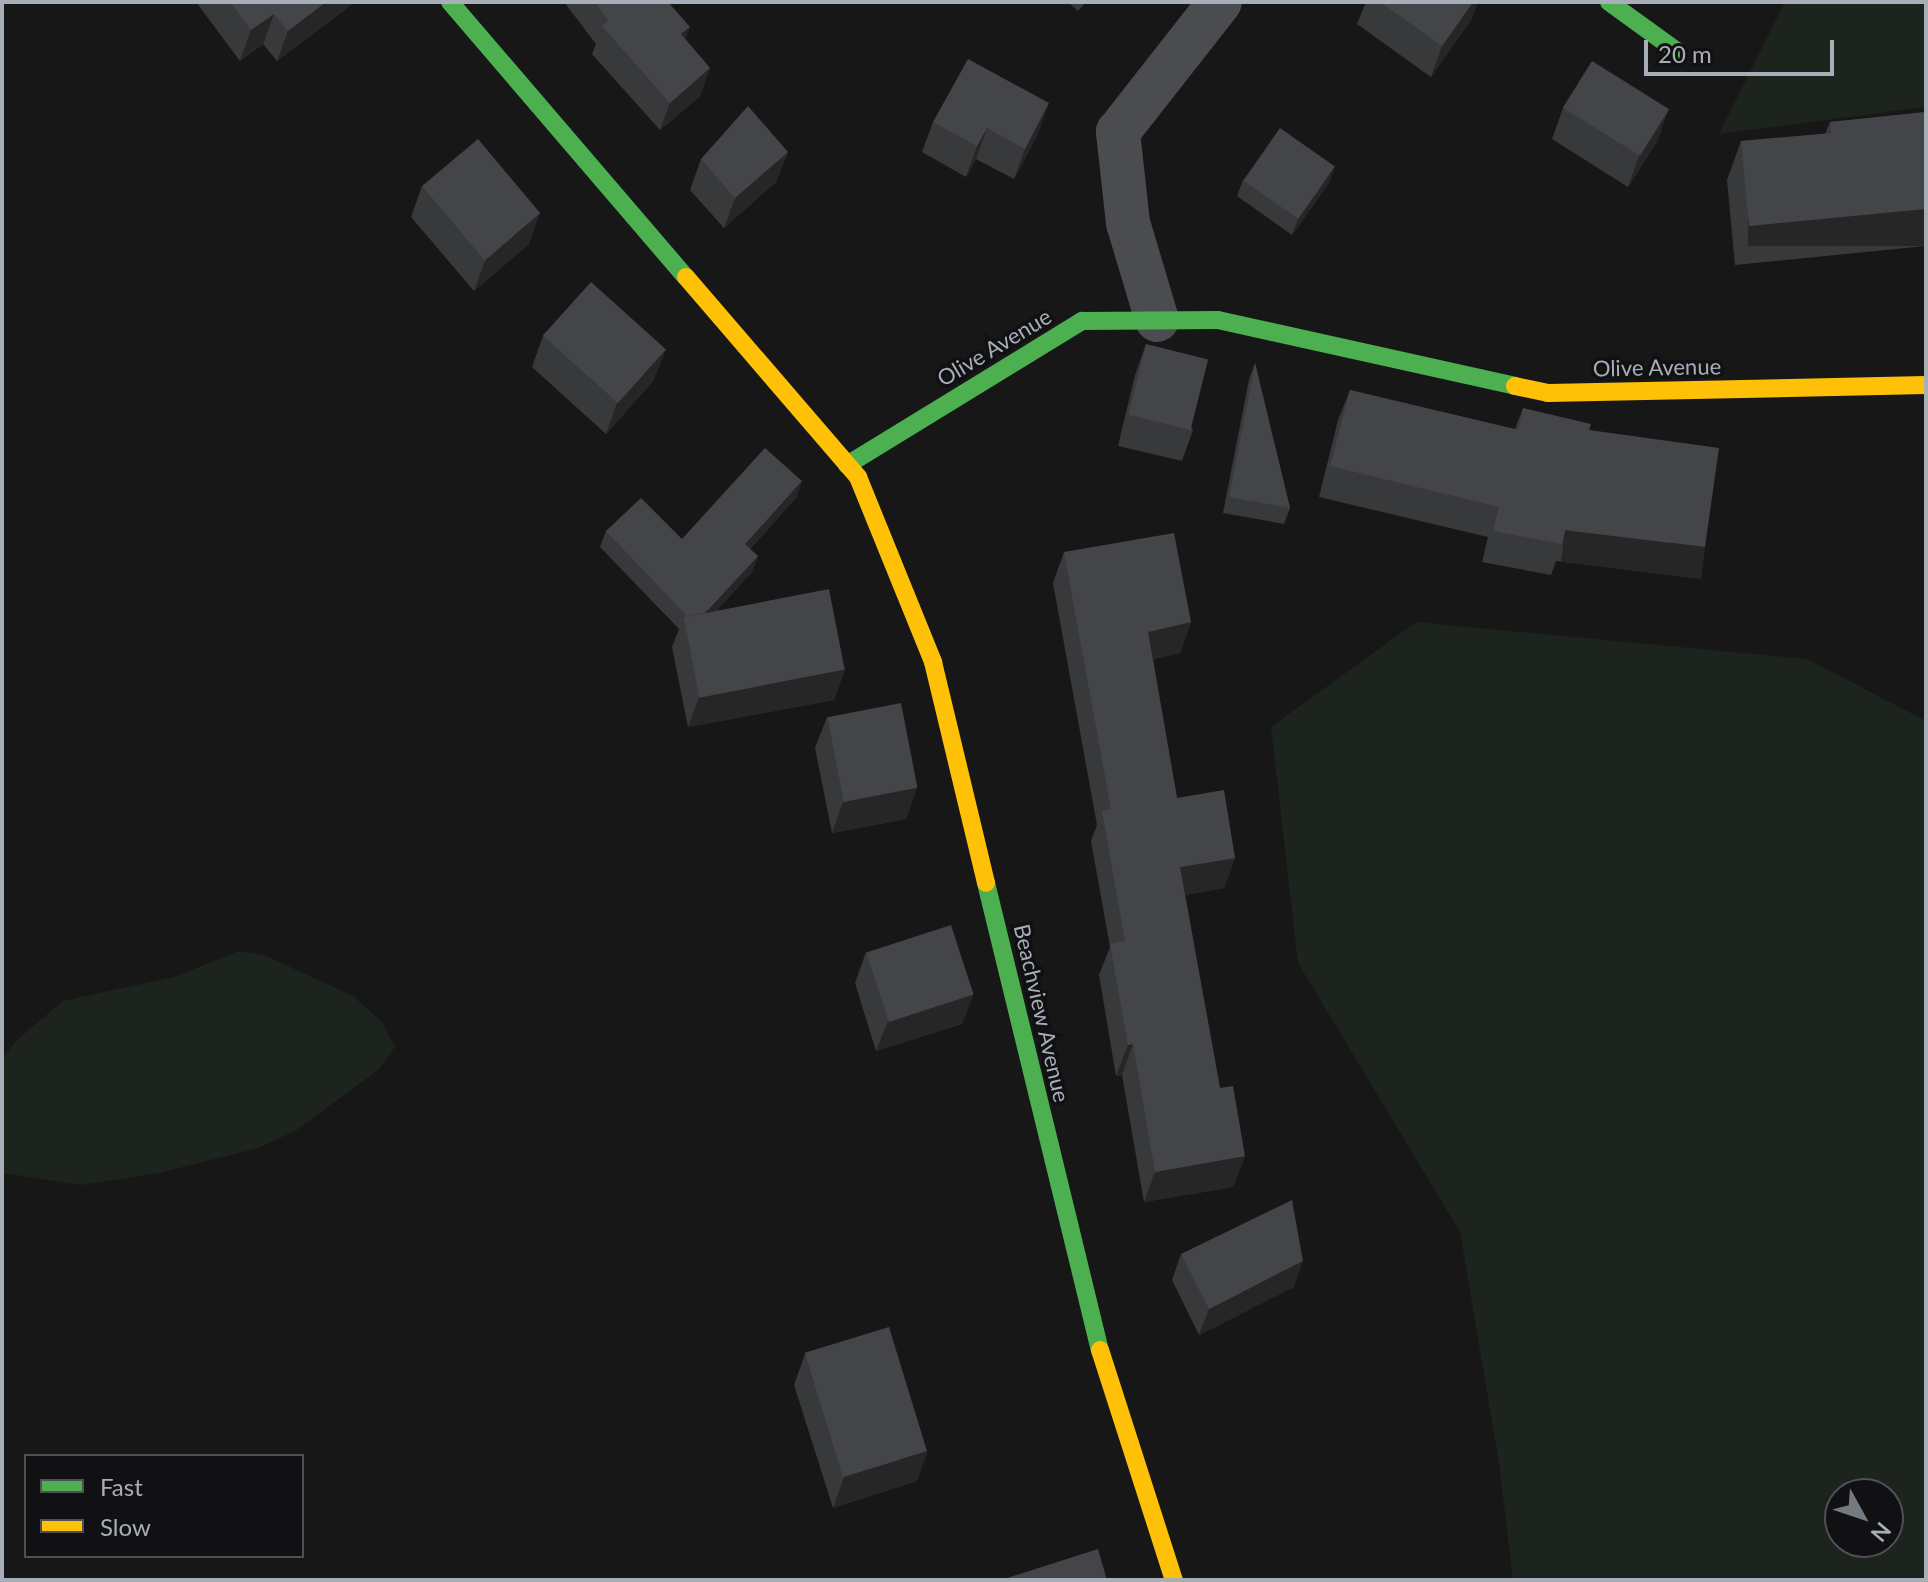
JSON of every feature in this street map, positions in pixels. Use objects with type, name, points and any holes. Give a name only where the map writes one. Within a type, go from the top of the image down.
[{"type":"street","points":[[450,2],[847,465]]},
{"type":"street","points":[[1157,320],[1128,223],[1118,132],[1220,2]]},
{"type":"street","points":[[1609,2],[1678,52]]},
{"type":"street","name":"Olive Avenue","points":[[847,465],[1082,321],[1218,320],[1548,393],[1926,385]]},
{"type":"street","name":"Beachview Avenue","points":[[847,465],[858,477],[933,662],[1091,1322],[1174,1580]]},
{"type":"shaded area","points":[[1785,2],[1926,2],[1926,107],[1719,134]]},
{"type":"shaded area","points":[[1416,622],[1807,659],[1926,721],[1926,1580],[1513,1580],[1499,1463],[1460,1232],[1298,963],[1271,727]]},
{"type":"shaded area","points":[[239,951],[264,955],[353,996],[382,1022],[395,1047],[378,1070],[295,1131],[258,1148],[159,1173],[81,1185],[2,1173],[2,1058],[17,1040],[63,1001],[174,977]]},
{"type":"building","points":[[230,2],[326,2],[288,31],[274,14],[251,30]]},
{"type":"building","points":[[595,2],[668,2],[690,27],[681,34],[710,68],[670,103],[602,26],[608,20]]},
{"type":"building","points":[[1380,2],[1473,2],[1442,46]]},
{"type":"building","points":[[968,59],[1049,103],[1025,149],[987,128],[977,146],[933,122]]},
{"type":"building","points":[[1592,61],[1669,109],[1640,156],[1563,108]]},
{"type":"building","points":[[748,106],[788,152],[735,198],[701,159]]},
{"type":"building","points":[[1926,112],[1926,209],[1749,226],[1741,141],[1831,133],[1830,122]]},
{"type":"building","points":[[1280,128],[1335,166],[1298,219],[1243,180]]},
{"type":"building","points":[[478,139],[540,213],[484,260],[422,186]]},
{"type":"building","points":[[591,282],[666,350],[618,403],[543,336]]},
{"type":"building","points":[[1146,344],[1208,359],[1190,430],[1128,415]]},
{"type":"building","points":[[1255,363],[1290,508],[1229,497]]},
{"type":"building","points":[[1350,390],[1518,430],[1523,408],[1591,424],[1589,430],[1719,448],[1705,547],[1565,530],[1562,544],[1493,531],[1499,507],[1330,466]]},
{"type":"building","points":[[765,448],[802,481],[745,544],[758,556],[706,612],[687,616],[606,531],[641,498],[682,539]]},
{"type":"building","points":[[1174,533],[1191,622],[1148,632],[1177,798],[1224,790],[1235,858],[1180,867],[1220,1088],[1233,1086],[1245,1156],[1155,1172],[1133,1044],[1128,1045],[1110,944],[1125,941],[1102,811],[1111,809],[1064,552]]},
{"type":"building","points":[[829,589],[845,669],[699,698],[684,617]]},
{"type":"building","points":[[901,703],[917,787],[844,802],[827,717]]},
{"type":"building","points":[[951,925],[974,994],[889,1022],[866,953]]},
{"type":"building","points":[[1292,1200],[1303,1261],[1209,1309],[1181,1254]]},
{"type":"building","points":[[889,1327],[927,1451],[843,1477],[805,1353]]},
{"type":"building","points":[[1098,1549],[1107,1580],[1001,1580]]},
{"type":"traffic: fast","points":[[450,2],[686,277]]},
{"type":"traffic: fast","points":[[1609,2],[1678,52]]},
{"type":"traffic: fast","points":[[847,465],[1082,321],[1218,320],[1515,386]]},
{"type":"traffic: fast","points":[[986,883],[1100,1350]]},
{"type":"traffic: slow","points":[[686,277],[858,477],[933,662],[986,883]]},
{"type":"traffic: slow","points":[[1515,386],[1548,393],[1926,385]]},
{"type":"traffic: slow","points":[[1100,1350],[1174,1580]]}]
